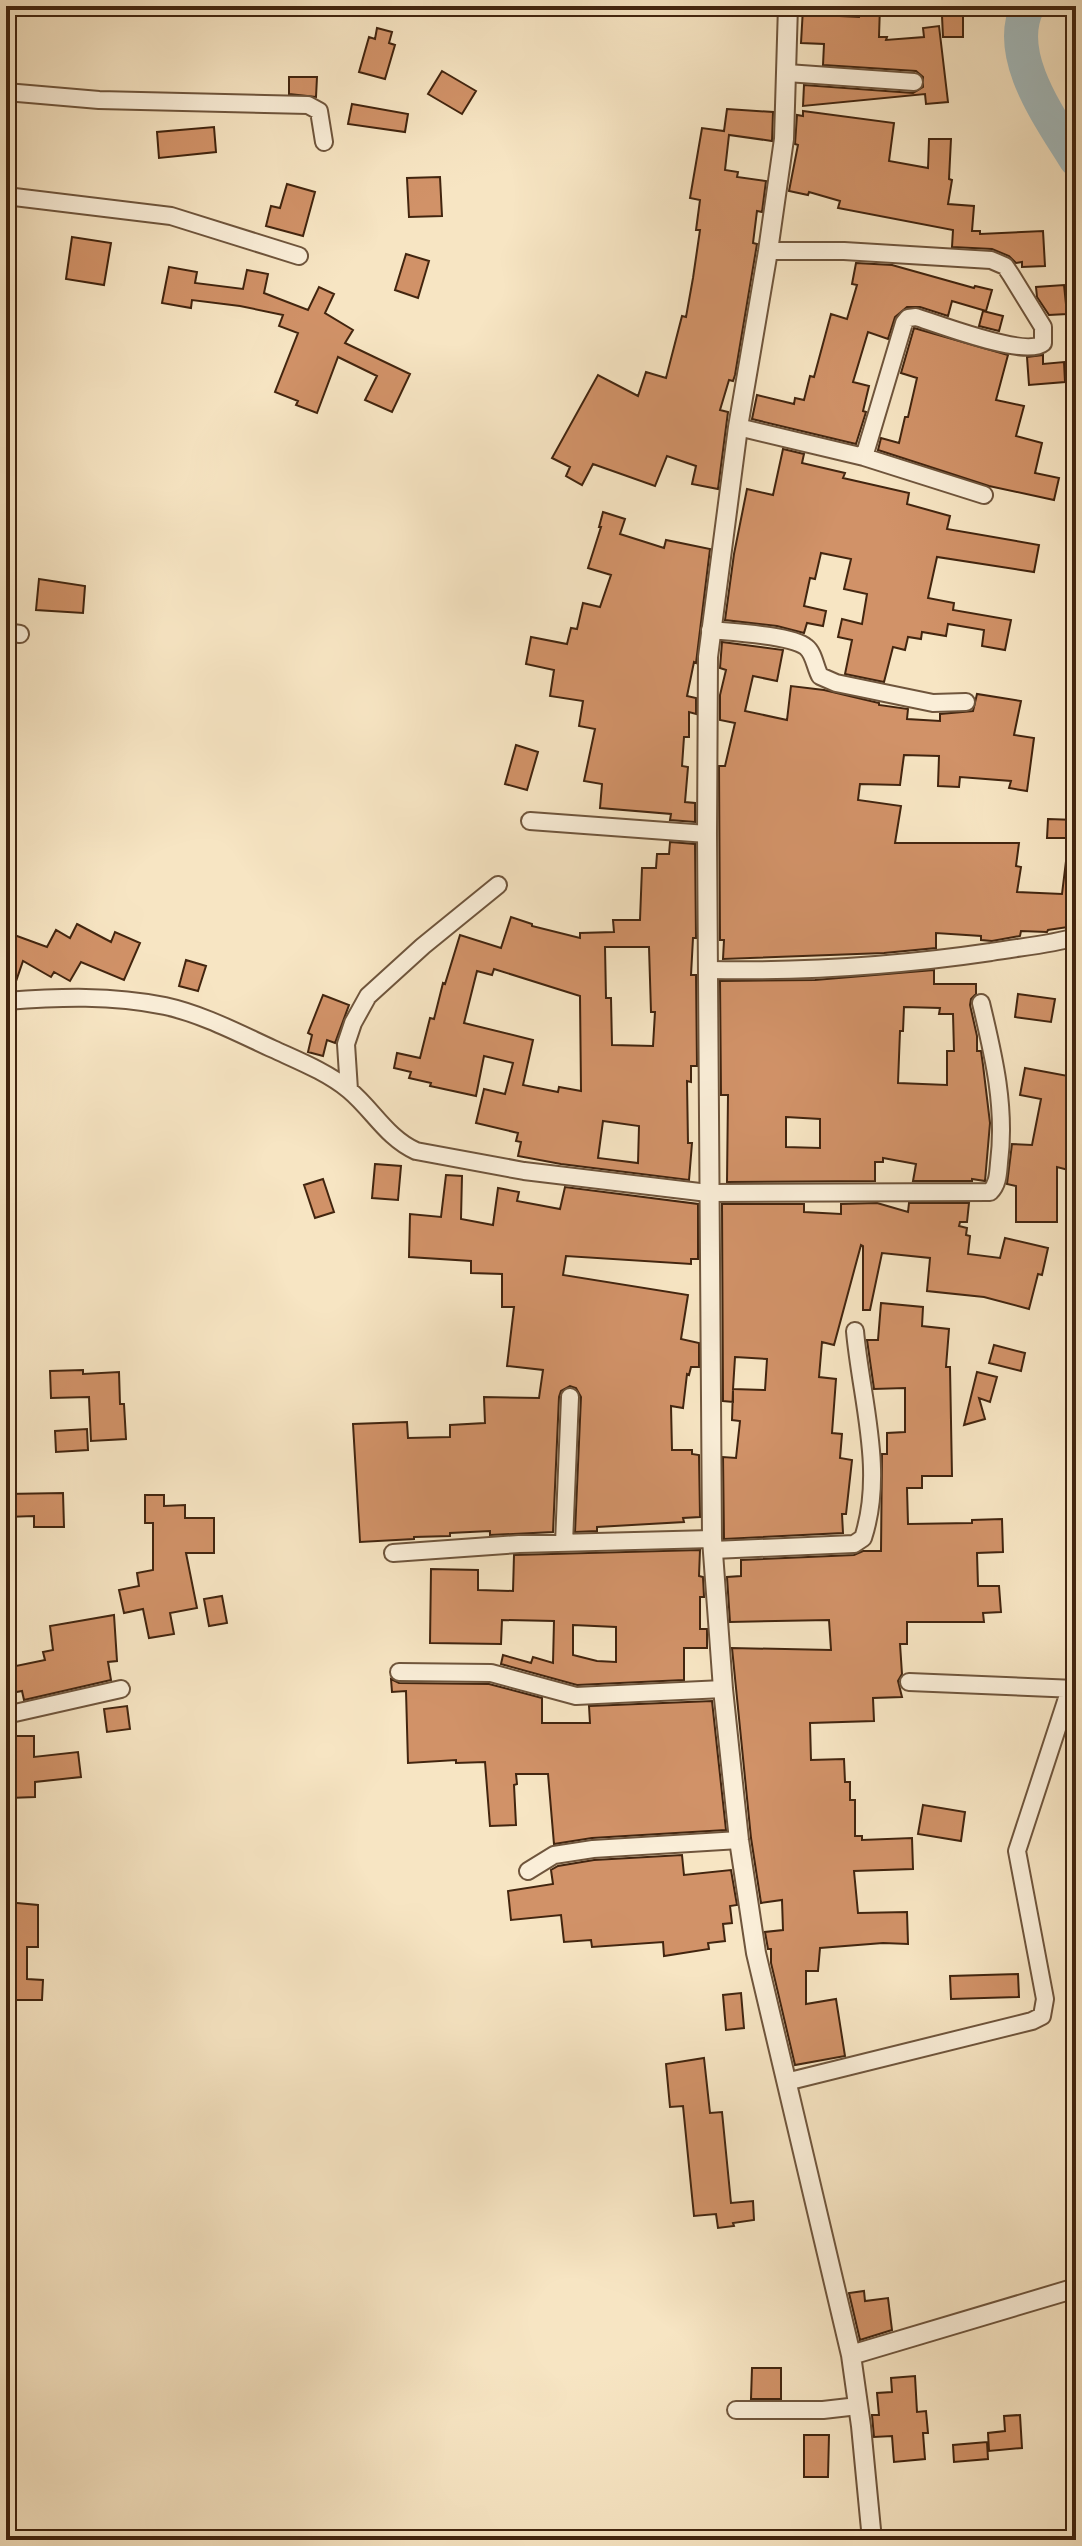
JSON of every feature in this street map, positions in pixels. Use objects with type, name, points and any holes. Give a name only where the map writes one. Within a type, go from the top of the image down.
[{"type":"street","points":[[788,6],[784,139],[738,427],[710,630],[708,1193],[713,1544],[723,1689],[739,1840],[756,1953],[851,2355],[872,2540]]},
{"type":"street","points":[[787,73],[914,82]]},
{"type":"street","points":[[6,92],[99,100],[258,101],[308,105],[319,111],[324,142]]},
{"type":"street","points":[[6,196],[171,216],[299,256]]},
{"type":"street","points":[[768,251],[844,251],[991,260],[1007,269],[1043,327],[1043,343],[1033,348],[973,336],[916,317],[908,318],[864,457]]},
{"type":"street","points":[[738,427],[864,457],[984,495]]},
{"type":"street","points":[[710,630],[762,635],[801,644],[810,652],[820,676],[836,683],[933,703],[966,702]]},
{"type":"street","points":[[530,821],[707,834]]},
{"type":"street","points":[[349,1090],[346,1044],[368,996],[498,885]]},
{"type":"street","points":[[708,970],[784,972],[889,965],[932,961],[1076,937]]},
{"type":"street","points":[[6,1001],[107,998],[167,1007],[247,1037],[317,1070],[349,1090],[400,1144],[416,1151],[524,1171],[708,1193],[982,1193],[993,1190],[998,1177],[1002,1141],[1001,1110],[999,1079],[981,1003]]},
{"type":"street","points":[[393,1553],[564,1543],[854,1544],[863,1538],[868,1514],[872,1450],[855,1331]]},
{"type":"street","points":[[564,1543],[570,1397]]},
{"type":"street","points":[[399,1672],[491,1673],[576,1696],[723,1689]]},
{"type":"street","points":[[786,2082],[1042,2016],[1045,1999],[1017,1851],[1073,1689],[909,1682]]},
{"type":"street","points":[[6,1715],[121,1689]]},
{"type":"street","points":[[528,1871],[554,1855],[582,1850],[650,1843],[739,1840]]},
{"type":"street","points":[[851,2355],[1076,2288]]},
{"type":"street","points":[[736,2410],[823,2410],[858,2406]]},
{"type":"building","points":[[860,6],[880,6],[879,37],[887,37],[886,40],[924,37],[923,28],[939,26],[948,102],[926,104],[925,94],[803,106],[804,85],[913,93],[923,87],[923,77],[916,71],[823,65],[824,44],[801,43],[803,8],[821,9],[820,15],[859,17]]},
{"type":"building","points":[[963,15],[963,37],[943,37],[942,16]]},
{"type":"building","points":[[377,28],[392,32],[389,43],[395,45],[385,79],[359,72],[369,37],[375,39]]},
{"type":"building","points":[[442,71],[476,91],[462,114],[428,94]]},
{"type":"building","points":[[289,77],[317,77],[316,97],[289,94]]},
{"type":"building","points":[[352,104],[408,114],[405,132],[348,124]]},
{"type":"building","points":[[727,109],[773,112],[772,141],[729,135],[725,170],[738,172],[737,177],[766,181],[762,212],[757,211],[753,243],[757,244],[735,375],[733,381],[729,380],[720,410],[728,412],[718,489],[692,484],[696,466],[667,456],[655,486],[593,464],[582,485],[566,476],[570,467],[552,458],[598,375],[638,396],[646,372],[666,378],[682,316],[686,317],[700,230],[696,230],[700,200],[690,198],[702,128],[724,131]]},
{"type":"building","points":[[803,111],[894,123],[889,161],[928,168],[929,139],[951,139],[949,179],[952,180],[948,204],[974,206],[972,231],[980,231],[980,234],[1043,231],[1045,266],[1022,267],[1022,262],[1016,263],[1009,256],[992,249],[952,247],[953,230],[838,208],[840,201],[809,192],[808,195],[789,191],[798,145],[795,144],[797,115],[803,116]]},
{"type":"building","points":[[214,127],[216,152],[159,158],[157,132]]},
{"type":"building","points":[[440,177],[442,216],[409,217],[407,178]]},
{"type":"building","points":[[287,184],[315,192],[303,236],[266,226],[271,206],[280,208]]},
{"type":"building","points":[[72,237],[111,243],[104,285],[66,279]]},
{"type":"building","points":[[406,254],[429,261],[418,298],[395,290]]},
{"type":"building","points":[[856,263],[892,265],[974,288],[992,290],[986,311],[952,301],[948,316],[920,307],[907,307],[895,317],[888,339],[868,332],[853,382],[869,386],[863,411],[866,412],[856,444],[752,419],[757,395],[794,404],[795,398],[804,400],[810,376],[814,377],[831,314],[847,319],[857,285],[852,284]]},
{"type":"building","points":[[169,267],[197,272],[195,283],[243,289],[247,270],[268,274],[264,293],[308,310],[319,287],[334,294],[325,313],[353,330],[345,343],[410,374],[392,412],[365,400],[377,376],[338,357],[317,413],[275,392],[298,333],[279,326],[283,315],[192,300],[191,308],[162,303]]},
{"type":"building","points":[[1064,285],[1067,314],[1049,315],[1037,297],[1036,287]]},
{"type":"building","points":[[983,311],[1003,316],[999,331],[979,326]]},
{"type":"building","points":[[914,328],[1008,355],[996,400],[1024,406],[1016,436],[1042,443],[1035,473],[1059,478],[1054,500],[989,486],[878,450],[881,438],[899,443],[905,417],[908,417],[917,378],[901,373]]},
{"type":"building","points":[[1043,355],[1043,364],[1064,362],[1065,382],[1029,385],[1027,357]]},
{"type":"building","points":[[783,449],[804,454],[802,463],[845,473],[843,478],[909,493],[907,504],[950,516],[947,529],[1039,545],[1034,572],[937,557],[928,598],[954,603],[953,610],[1011,620],[1005,650],[982,646],[984,630],[948,624],[946,636],[922,632],[921,639],[908,637],[905,650],[893,647],[884,682],[845,674],[852,640],[838,637],[842,619],[862,624],[867,594],[844,589],[851,559],[821,553],[815,579],[810,578],[804,606],[826,611],[823,626],[807,623],[804,633],[777,626],[725,620],[747,489],[773,495]]},
{"type":"building","points":[[603,512],[625,519],[620,534],[664,548],[666,540],[710,549],[696,663],[687,696],[696,698],[696,714],[689,712],[689,737],[684,737],[682,766],[688,767],[685,802],[695,803],[695,822],[670,820],[671,814],[600,808],[602,784],[584,781],[595,729],[579,726],[583,701],[550,696],[554,670],[526,664],[531,637],[567,644],[571,628],[577,629],[583,603],[600,607],[611,575],[588,568]]},
{"type":"building","points":[[39,579],[85,586],[83,613],[36,610]]},
{"type":"building","points":[[722,642],[783,650],[777,681],[753,676],[745,711],[787,720],[791,686],[824,690],[879,705],[908,709],[907,719],[940,721],[940,714],[973,711],[977,694],[1021,701],[1014,735],[1034,738],[1027,791],[1009,788],[1011,781],[960,777],[959,787],[938,786],[939,756],[904,755],[900,785],[860,784],[858,800],[901,806],[895,843],[1019,843],[1016,866],[1021,867],[1017,892],[1062,894],[1066,861],[1076,862],[1075,926],[1047,932],[1021,931],[1020,936],[992,941],[981,940],[981,936],[936,933],[936,948],[884,953],[723,959],[724,940],[720,940],[719,766],[725,766],[735,723],[720,720],[720,695],[726,670],[720,668]]},
{"type":"building","points":[[516,745],[538,752],[527,790],[505,784]]},
{"type":"building","points":[[1048,819],[1076,820],[1076,838],[1047,838]]},
{"type":"building","points":[[670,842],[695,844],[696,938],[693,938],[691,975],[696,975],[697,1066],[691,1066],[691,1082],[687,1081],[688,1143],[692,1143],[689,1180],[518,1156],[521,1142],[516,1141],[518,1133],[476,1123],[484,1089],[505,1094],[513,1063],[484,1056],[476,1096],[430,1086],[431,1083],[409,1078],[411,1072],[394,1068],[397,1053],[420,1058],[430,1018],[434,1019],[460,935],[501,948],[511,917],[532,926],[580,938],[580,933],[614,932],[613,920],[640,920],[642,868],[656,868],[657,854],[669,854]],"holes":[[[605,947],[649,947],[651,1012],[655,1012],[653,1046],[612,1045],[611,998],[606,998]],[[494,969],[580,996],[581,1091],[559,1087],[558,1092],[523,1085],[533,1040],[464,1023],[477,971],[492,975]],[[603,1121],[639,1126],[638,1163],[598,1158]]]},
{"type":"building","points":[[77,924],[111,942],[115,932],[140,943],[124,980],[81,962],[70,981],[54,972],[51,977],[23,961],[13,990],[6,990],[6,932],[47,947],[56,930],[70,938]]},
{"type":"building","points":[[186,960],[206,966],[198,991],[179,986]]},
{"type":"building","points":[[934,970],[934,984],[976,984],[976,994],[970,1005],[977,1051],[981,1051],[990,1123],[985,1181],[913,1181],[916,1164],[883,1158],[883,1162],[875,1162],[875,1181],[727,1182],[728,1095],[721,1095],[720,981],[815,980]],"holes":[[[904,1007],[940,1008],[939,1014],[953,1014],[954,1051],[947,1051],[947,1085],[898,1083]],[[786,1117],[820,1119],[820,1148],[786,1147]]]},
{"type":"building","points":[[1018,994],[1055,999],[1051,1022],[1015,1017]]},
{"type":"building","points":[[323,995],[349,1005],[335,1043],[327,1040],[323,1056],[308,1052],[312,1035],[308,1033]]},
{"type":"building","points":[[1025,1068],[1068,1076],[1067,1083],[1076,1084],[1076,1172],[1057,1167],[1057,1222],[1016,1222],[1016,1186],[1007,1184],[1012,1144],[1032,1145],[1041,1099],[1020,1095]]},
{"type":"building","points":[[375,1164],[401,1166],[398,1200],[372,1198]]},
{"type":"building","points":[[446,1175],[462,1176],[461,1219],[493,1225],[498,1188],[519,1192],[517,1201],[560,1209],[565,1187],[698,1204],[698,1259],[691,1259],[691,1264],[566,1256],[563,1275],[688,1295],[681,1339],[699,1343],[699,1367],[691,1367],[687,1374],[683,1408],[671,1406],[672,1450],[692,1450],[692,1454],[699,1455],[700,1517],[683,1518],[684,1522],[597,1527],[597,1531],[575,1532],[581,1397],[576,1388],[570,1386],[561,1391],[559,1397],[553,1532],[450,1533],[450,1536],[360,1542],[353,1424],[407,1422],[408,1438],[450,1437],[450,1425],[485,1423],[484,1397],[539,1398],[543,1370],[507,1366],[514,1307],[502,1307],[502,1274],[471,1273],[471,1261],[409,1257],[410,1214],[441,1217]]},
{"type":"building","points":[[323,1179],[334,1212],[315,1218],[304,1185]]},
{"type":"building","points":[[877,1203],[908,1212],[909,1203],[969,1203],[967,1222],[960,1222],[959,1226],[967,1228],[966,1235],[970,1236],[968,1254],[1000,1258],[1005,1238],[1048,1248],[1029,1309],[984,1297],[927,1291],[930,1258],[882,1253],[870,1310],[863,1310],[861,1245],[834,1345],[822,1342],[819,1377],[836,1379],[832,1433],[842,1434],[840,1458],[852,1460],[846,1514],[842,1514],[843,1533],[724,1539],[723,1457],[736,1458],[740,1421],[732,1420],[733,1402],[723,1401],[722,1204],[804,1204],[804,1212],[841,1214],[841,1204]],"holes":[[[735,1357],[767,1359],[765,1390],[733,1389]]]},
{"type":"building","points":[[881,1303],[923,1307],[922,1326],[949,1329],[946,1367],[950,1367],[952,1476],[922,1476],[922,1488],[907,1488],[908,1524],[972,1523],[972,1520],[1002,1519],[1003,1552],[977,1553],[978,1586],[999,1586],[1001,1612],[983,1613],[984,1622],[907,1622],[907,1644],[900,1644],[902,1674],[898,1681],[902,1697],[873,1698],[874,1721],[810,1723],[811,1760],[844,1759],[845,1782],[850,1782],[850,1800],[855,1800],[855,1836],[862,1836],[862,1840],[912,1838],[913,1869],[854,1871],[858,1913],[907,1912],[908,1944],[820,1948],[818,1971],[806,1971],[806,2004],[836,1999],[845,2056],[795,2065],[765,1932],[783,1930],[782,1900],[761,1903],[751,1838],[732,1648],[831,1650],[829,1620],[730,1622],[727,1577],[741,1576],[741,1560],[881,1551],[882,1454],[887,1454],[887,1433],[905,1432],[905,1388],[874,1389],[867,1340],[878,1340]]},
{"type":"building","points":[[994,1345],[1025,1353],[1021,1371],[989,1363]]},
{"type":"building","points":[[83,1370],[83,1374],[119,1372],[126,1439],[91,1441],[89,1397],[51,1398],[50,1371]]},
{"type":"building","points":[[977,1372],[997,1377],[990,1402],[979,1398],[985,1419],[964,1425]]},
{"type":"building","points":[[87,1429],[88,1450],[56,1452],[55,1431]]},
{"type":"building","points":[[63,1493],[64,1527],[34,1527],[34,1516],[6,1517],[6,1494]]},
{"type":"building","points":[[145,1495],[164,1495],[164,1506],[185,1505],[185,1518],[214,1518],[214,1553],[186,1553],[197,1608],[170,1613],[174,1634],[149,1638],[143,1609],[124,1613],[119,1590],[139,1586],[137,1573],[153,1570],[153,1523],[145,1523]]},
{"type":"building","points":[[700,1550],[699,1576],[703,1577],[704,1597],[700,1597],[700,1629],[707,1629],[707,1648],[684,1648],[684,1680],[577,1685],[501,1664],[503,1655],[531,1663],[533,1657],[553,1663],[554,1621],[502,1620],[501,1644],[430,1643],[431,1569],[478,1570],[478,1590],[513,1591],[514,1555]],"holes":[[[573,1625],[616,1627],[616,1662],[573,1655]]]},
{"type":"building","points":[[222,1596],[227,1623],[209,1626],[204,1599]]},
{"type":"building","points":[[114,1615],[117,1661],[108,1662],[111,1680],[24,1700],[22,1691],[6,1694],[6,1668],[45,1660],[43,1652],[53,1650],[50,1626]]},
{"type":"building","points":[[391,1679],[399,1683],[489,1684],[542,1698],[542,1723],[590,1723],[589,1706],[712,1701],[726,1830],[592,1838],[554,1844],[548,1774],[516,1774],[516,1825],[490,1826],[485,1762],[408,1763],[406,1691],[392,1692]]},
{"type":"building","points":[[127,1706],[130,1729],[107,1732],[104,1709]]},
{"type":"building","points":[[13,1736],[34,1736],[34,1757],[78,1752],[81,1777],[35,1782],[35,1797],[9,1798],[8,1761],[14,1760]]},
{"type":"building","points":[[923,1805],[965,1812],[961,1841],[918,1834]]},
{"type":"building","points":[[682,1855],[684,1875],[731,1870],[737,1905],[730,1906],[732,1923],[723,1924],[725,1941],[708,1943],[709,1949],[664,1956],[663,1942],[592,1947],[591,1940],[564,1942],[561,1915],[511,1920],[508,1891],[553,1884],[551,1870],[558,1866],[594,1860]]},
{"type":"building","points":[[6,1902],[38,1905],[38,1947],[27,1947],[27,1979],[43,1980],[42,2000],[6,2000],[9,1920],[6,1920]]},
{"type":"building","points":[[1018,1974],[1019,1997],[951,1999],[950,1976]]},
{"type":"building","points":[[741,1993],[744,2028],[726,2030],[723,1995]]},
{"type":"building","points":[[704,2058],[710,2113],[722,2112],[731,2203],[753,2201],[754,2220],[733,2223],[734,2226],[718,2228],[716,2214],[694,2216],[683,2106],[670,2107],[666,2064]]},
{"type":"building","points":[[864,2291],[865,2301],[888,2298],[892,2330],[860,2340],[849,2293]]},
{"type":"building","points":[[752,2368],[781,2368],[781,2399],[751,2399]]},
{"type":"building","points":[[915,2376],[917,2412],[926,2411],[928,2433],[923,2433],[925,2459],[894,2462],[892,2436],[874,2437],[872,2415],[879,2415],[877,2393],[892,2392],[891,2378]]},
{"type":"building","points":[[1020,2415],[1022,2448],[989,2451],[988,2433],[1005,2431],[1004,2416]]},
{"type":"building","points":[[804,2435],[829,2435],[828,2477],[804,2477]]},
{"type":"building","points":[[987,2442],[988,2459],[954,2462],[953,2445]]},
{"type":"waterway","points":[[1028,6],[1022,25],[1021,45],[1026,65],[1043,106],[1076,160]]}]
